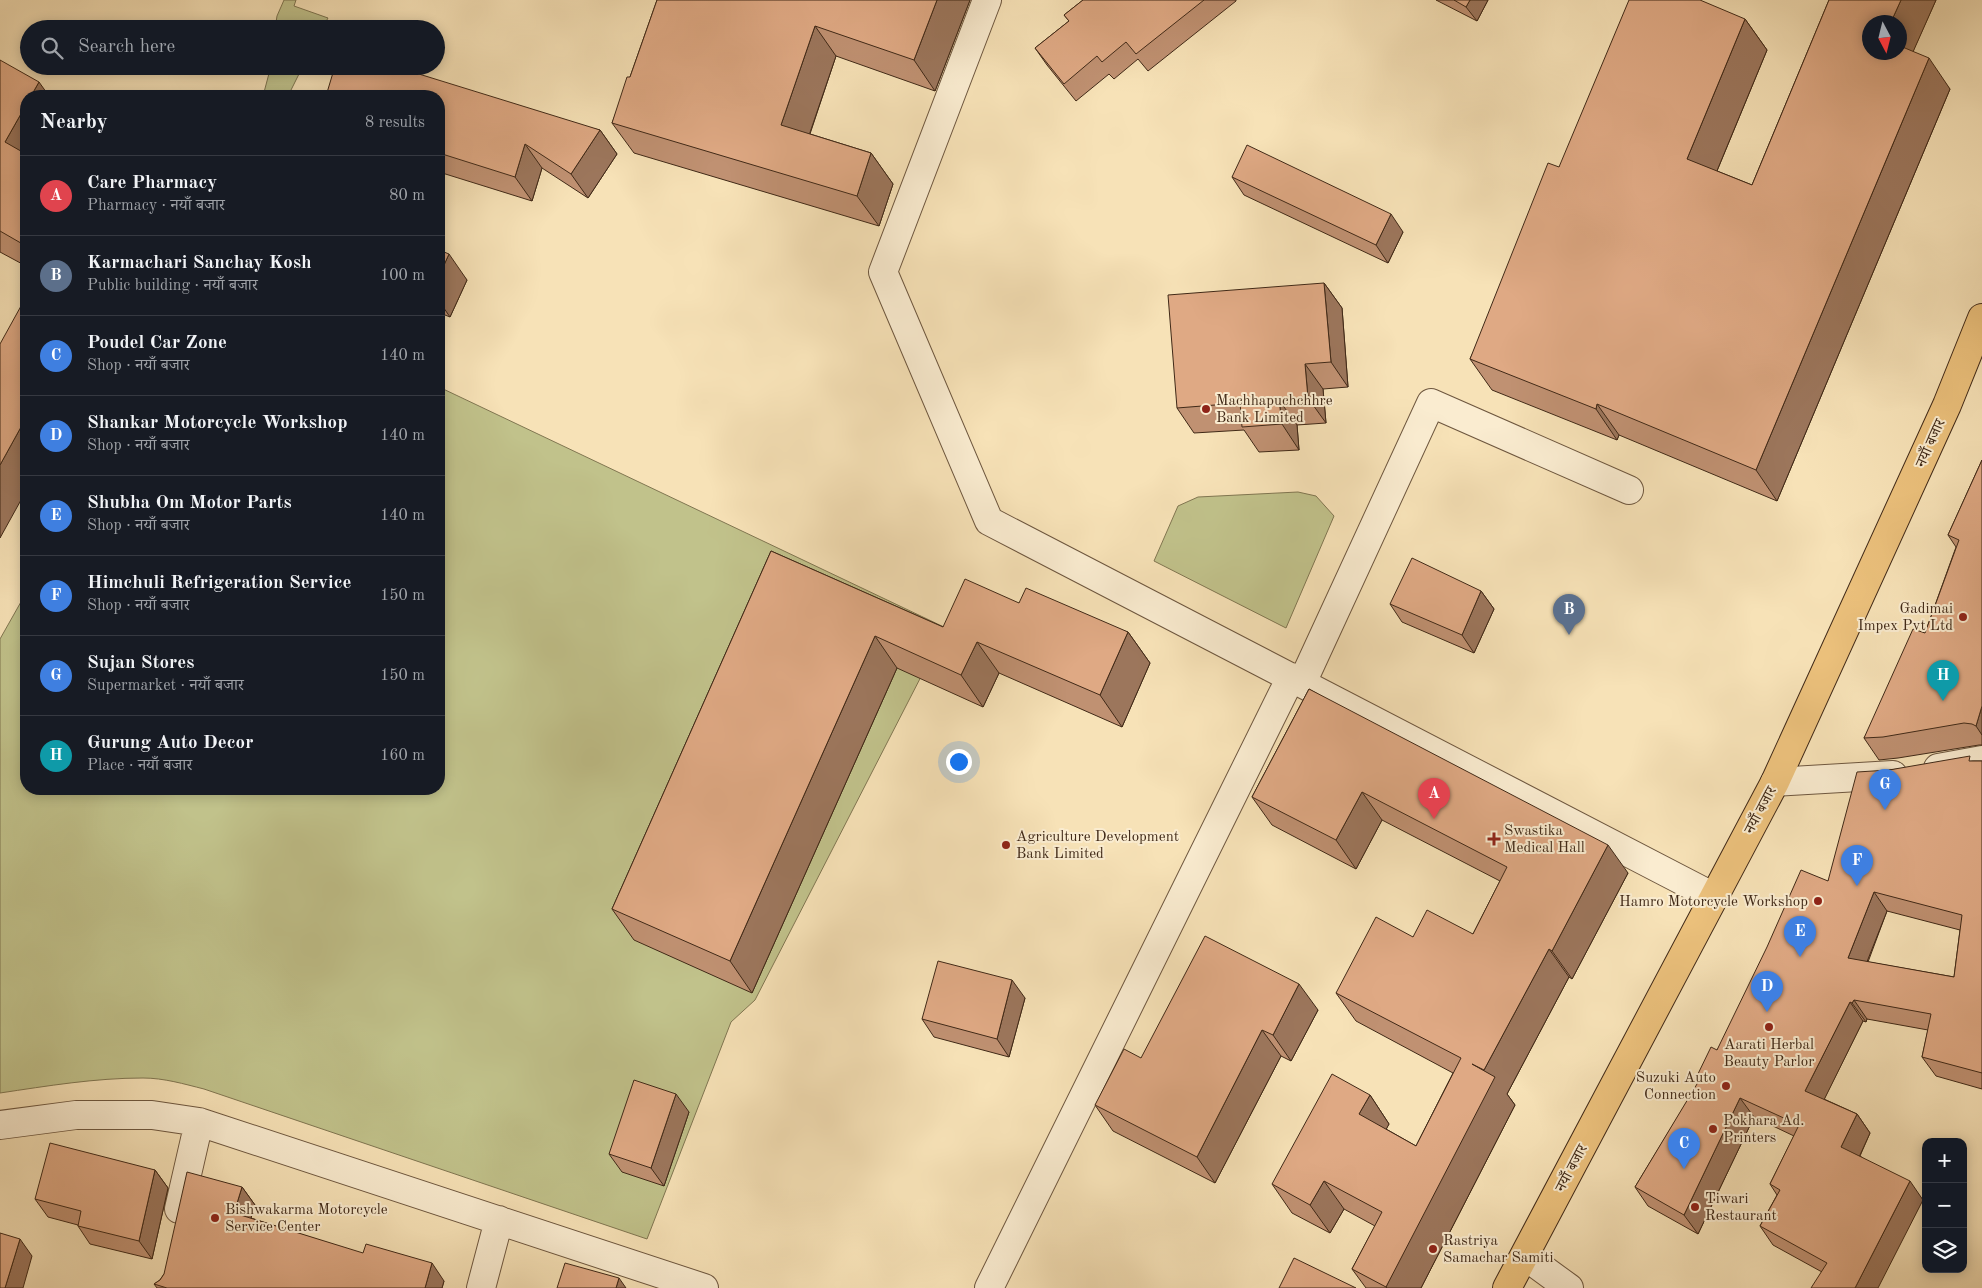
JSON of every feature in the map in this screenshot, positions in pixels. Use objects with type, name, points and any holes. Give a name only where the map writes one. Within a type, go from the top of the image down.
[{"type":"main road","name":"नयाँ बजार","points":[[1507,1288],[1775,782],[1947,405],[1982,318]]},
{"type":"street","points":[[987,0],[883,272],[989,521],[1714,897]]},
{"type":"street","points":[[989,1288],[1297,680],[1431,403],[1630,490]]},
{"type":"street","points":[[1775,782],[1900,774],[1982,760]]},
{"type":"street","points":[[0,1129],[0,1125],[76,1116],[152,1115],[199,1122],[704,1288]]},
{"type":"street","points":[[174,1232],[199,1122]]},
{"type":"street","points":[[480,1288],[499,1220]]},
{"type":"street","points":[[1525,1256],[1569,1288]]},
{"type":"green space","points":[[284,0],[296,0],[294,6],[328,18],[327,20],[276,20]]},
{"type":"green space","points":[[269,75],[298,75],[291,90],[265,90]]},
{"type":"green space","points":[[445,390],[946,628],[755,1000],[731,1022],[647,1239],[204,1089],[181,1083],[151,1078],[125,1078],[0,1093],[0,639],[20,604],[20,795],[445,795]]},
{"type":"green space","points":[[1298,492],[1316,496],[1334,516],[1286,628],[1154,561],[1178,506],[1198,497]]},
{"type":"building","points":[[657,0],[937,0],[914,60],[815,26],[781,125],[871,153],[857,196],[612,123],[627,77],[630,77]]},
{"type":"building","points":[[1083,0],[1204,0],[1136,54],[1126,42],[1102,62],[1097,56],[1064,84],[1035,48],[1069,21],[1064,15]]},
{"type":"building","points":[[1454,0],[1470,0],[1466,7]]},
{"type":"building","points":[[1629,0],[1700,0],[1745,19],[1687,159],[1752,185],[1829,0],[1901,0],[1894,15],[1862,15],[1862,60],[1907,60],[1907,49],[1929,58],[1756,470],[1597,404],[1596,409],[1470,359],[1548,163],[1559,167]]},
{"type":"building","points":[[0,60],[20,71],[20,75],[27,75],[39,82],[34,90],[20,90],[20,116],[5,142],[20,151],[20,243],[0,231]]},
{"type":"building","points":[[332,75],[422,75],[600,130],[571,174],[525,144],[515,177],[445,155],[445,90],[328,90]]},
{"type":"building","points":[[1247,145],[1391,214],[1376,245],[1232,177]]},
{"type":"building","points":[[445,252],[449,254],[445,263]]},
{"type":"building","points":[[1324,283],[1331,362],[1305,364],[1308,398],[1279,400],[1282,424],[1242,427],[1240,403],[1177,408],[1168,295]]},
{"type":"building","points":[[20,308],[20,429],[0,465],[0,344]]},
{"type":"building","points":[[1982,460],[1982,706],[1976,726],[1964,723],[1883,737],[1864,738],[1913,629],[1925,633],[1959,540],[1948,535]]},
{"type":"building","points":[[771,551],[943,627],[965,579],[1019,603],[1026,588],[1128,632],[1100,695],[977,642],[961,675],[875,636],[730,961],[612,909]]},
{"type":"building","points":[[1412,558],[1481,591],[1462,635],[1390,604]]},
{"type":"building","points":[[1309,689],[1608,845],[1552,951],[1549,949],[1484,1070],[1472,1064],[1495,1077],[1386,1287],[1352,1269],[1382,1212],[1324,1181],[1310,1205],[1272,1184],[1332,1074],[1370,1095],[1359,1114],[1416,1146],[1461,1058],[1336,993],[1376,917],[1413,937],[1427,910],[1473,934],[1507,867],[1362,792],[1336,840],[1252,797]]},
{"type":"building","points":[[1970,756],[1969,761],[1982,761],[1982,1073],[1922,1057],[1931,1014],[1854,1000],[1852,1003],[1850,1002],[1805,1091],[1857,1114],[1841,1147],[1910,1181],[1855,1288],[1811,1288],[1827,1263],[1760,1226],[1780,1190],[1770,1184],[1799,1125],[1740,1098],[1684,1215],[1635,1187],[1700,1079],[1696,1078],[1711,1047],[1717,1050],[1767,947],[1801,870],[1828,881],[1857,772],[1889,770]],"holes":[[[1874,892],[1962,915],[1954,977],[1848,958]]]},
{"type":"building","points":[[1205,936],[1299,984],[1273,1035],[1262,1030],[1197,1157],[1095,1105],[1124,1049],[1141,1058]]},
{"type":"building","points":[[938,961],[1012,980],[997,1039],[922,1019]]},
{"type":"building","points":[[634,1080],[676,1094],[651,1168],[609,1154]]},
{"type":"building","points":[[50,1143],[155,1170],[139,1241],[78,1226],[81,1211],[35,1199]]},
{"type":"building","points":[[187,1172],[242,1187],[234,1213],[363,1253],[366,1244],[432,1263],[425,1288],[167,1288],[154,1284],[164,1274]]},
{"type":"building","points":[[0,1233],[20,1239],[5,1288],[0,1288]]},
{"type":"building","points":[[1294,1258],[1356,1288],[1279,1288]]},
{"type":"building","points":[[565,1263],[619,1278],[616,1288],[557,1288]]},
{"type":"place","name":"Machhapuchchhre Bank Limited","points":[[1206,409]]},
{"type":"place","name":"Gadimai Impex Pvt Ltd","points":[[1963,617]]},
{"type":"place","name":"Karmachari Sanchay Kosh","points":[[1569,635]]},
{"type":"place","name":"Gurung Auto Decor","points":[[1943,701]]},
{"type":"place","name":"Sujan Stores","points":[[1885,810]]},
{"type":"place","name":"Care Pharmacy","points":[[1434,819]]},
{"type":"place","name":"Swastika Medical Hall","points":[[1494,839]]},
{"type":"place","name":"Agriculture Development Bank Limited","points":[[1006,845]]},
{"type":"place","name":"Himchuli Refrigeration Service","points":[[1857,886]]},
{"type":"place","name":"Hamro Motorcycle Workshop","points":[[1818,901]]},
{"type":"place","name":"Shubha Om Motor Parts","points":[[1800,957]]},
{"type":"place","name":"Shankar Motorcycle Workshop","points":[[1767,1012]]},
{"type":"place","name":"Aarati Herbal Beauty Parlor","points":[[1769,1027]]},
{"type":"place","name":"Suzuki Auto Connection","points":[[1726,1086]]},
{"type":"place","name":"Pokhara Ad. Printers","points":[[1713,1129]]},
{"type":"place","name":"Poudel Car Zone","points":[[1684,1169]]},
{"type":"place","name":"Tiwari Restaurant","points":[[1695,1207]]},
{"type":"place","name":"Bishwakarma Motorcycle Service Center","points":[[215,1218]]},
{"type":"place","name":"Rastriya Samachar Samiti","points":[[1433,1249]]}]
